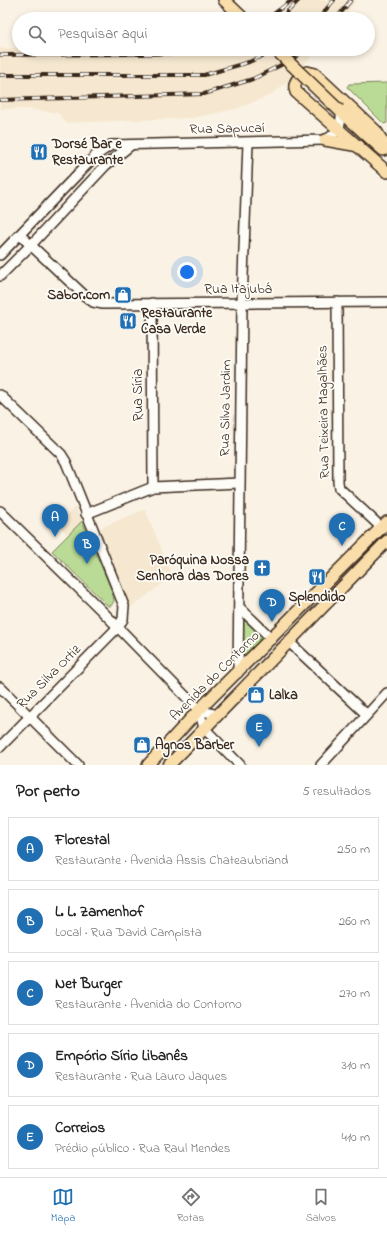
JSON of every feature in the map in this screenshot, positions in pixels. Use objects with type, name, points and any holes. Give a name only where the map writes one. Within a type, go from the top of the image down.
[{"type":"main road","points":[[224,0],[237,12]]},
{"type":"main road","points":[[282,56],[340,112],[387,153]]},
{"type":"main road","points":[[387,149],[376,131],[315,74],[307,72],[295,82],[294,86],[296,92],[387,172]]},
{"type":"main road","points":[[325,140],[359,146]]},
{"type":"main road","name":"Avenida do Contorno","points":[[148,765],[199,710],[272,639],[384,525]]},
{"type":"main road","name":"Avenida do Contorno","points":[[168,765],[387,541]]},
{"type":"street","points":[[325,140],[334,135],[339,129],[342,122],[340,112]]},
{"type":"street","name":"Rua Sapucaí","points":[[20,234],[95,156],[111,145],[248,143],[325,140]]},
{"type":"street","name":"Rua Silva Jardim","points":[[238,673],[240,608],[239,483],[242,304],[248,143]]},
{"type":"street","points":[[0,276],[106,165],[131,145]]},
{"type":"street","points":[[0,255],[20,234]]},
{"type":"street","name":"Rua Itajubá","points":[[20,234],[93,302],[103,304],[387,302]]},
{"type":"street","name":"Rua Teixeira Magalhães","points":[[337,302],[339,488],[384,525]]},
{"type":"street","name":"Rua Síria","points":[[152,303],[152,487]]},
{"type":"street","points":[[0,395],[61,454],[66,462],[124,606],[123,619],[118,627]]},
{"type":"street","points":[[86,514],[152,487],[239,483]]},
{"type":"street","points":[[2,516],[118,627],[199,710],[204,728],[240,765]]},
{"type":"street","points":[[240,608],[272,639]]},
{"type":"street","name":"Rua Silva Ortiz","points":[[0,746],[118,627]]},
{"type":"street","points":[[289,642],[366,714]]},
{"type":"street","points":[[0,687],[78,765]]},
{"type":"street","points":[[321,765],[366,714],[387,693]]},
{"type":"street","points":[[199,710],[218,715]]},
{"type":"shaded area","points":[[299,0],[356,0],[347,12],[284,12]]},
{"type":"shaded area","points":[[0,48],[12,48],[12,56],[312,56],[287,83],[269,96],[236,109],[193,118],[66,123],[58,113],[26,109],[0,109]]},
{"type":"shaded area","points":[[75,507],[82,521],[68,535],[58,524]]},
{"type":"shaded area","points":[[145,509],[173,576],[130,608],[100,528]]},
{"type":"green space","points":[[387,83],[387,123],[384,124],[347,87],[349,84]]},
{"type":"green space","points":[[82,521],[112,591],[114,601],[111,606],[108,606],[52,551]]},
{"type":"green space","points":[[242,614],[265,637],[241,659]]},
{"type":"railway","points":[[276,12],[292,0]]},
{"type":"railway","points":[[287,12],[299,0]]},
{"type":"railway","points":[[324,12],[334,0]]},
{"type":"railway","points":[[342,12],[351,0]]},
{"type":"railway","points":[[0,55],[12,55]]},
{"type":"railway","points":[[0,75],[204,75],[249,62],[262,56]]},
{"type":"railway","points":[[0,100],[204,94],[253,79],[297,56]]},
{"type":"place","name":"Dorsé Bar e Restaurante","points":[[39,152]]},
{"type":"place","name":"Sabor.com","points":[[123,295]]},
{"type":"place","name":"Restaurante Casa Verde","points":[[128,321]]},
{"type":"place","name":"Florestal","points":[[55,537]]},
{"type":"place","name":"Net Burger","points":[[342,546]]},
{"type":"place","name":"L. L. Zamenhof","points":[[87,564]]},
{"type":"place","name":"Paróquina Nossa Senhora das Dores","points":[[262,568]]},
{"type":"place","name":"Splendido","points":[[317,577]]},
{"type":"place","name":"Empório Sírio Libanês","points":[[272,622]]},
{"type":"place","name":"Lalka","points":[[256,695]]},
{"type":"place","name":"Agnos Barber","points":[[142,745]]},
{"type":"place","name":"Correios","points":[[259,747]]}]
